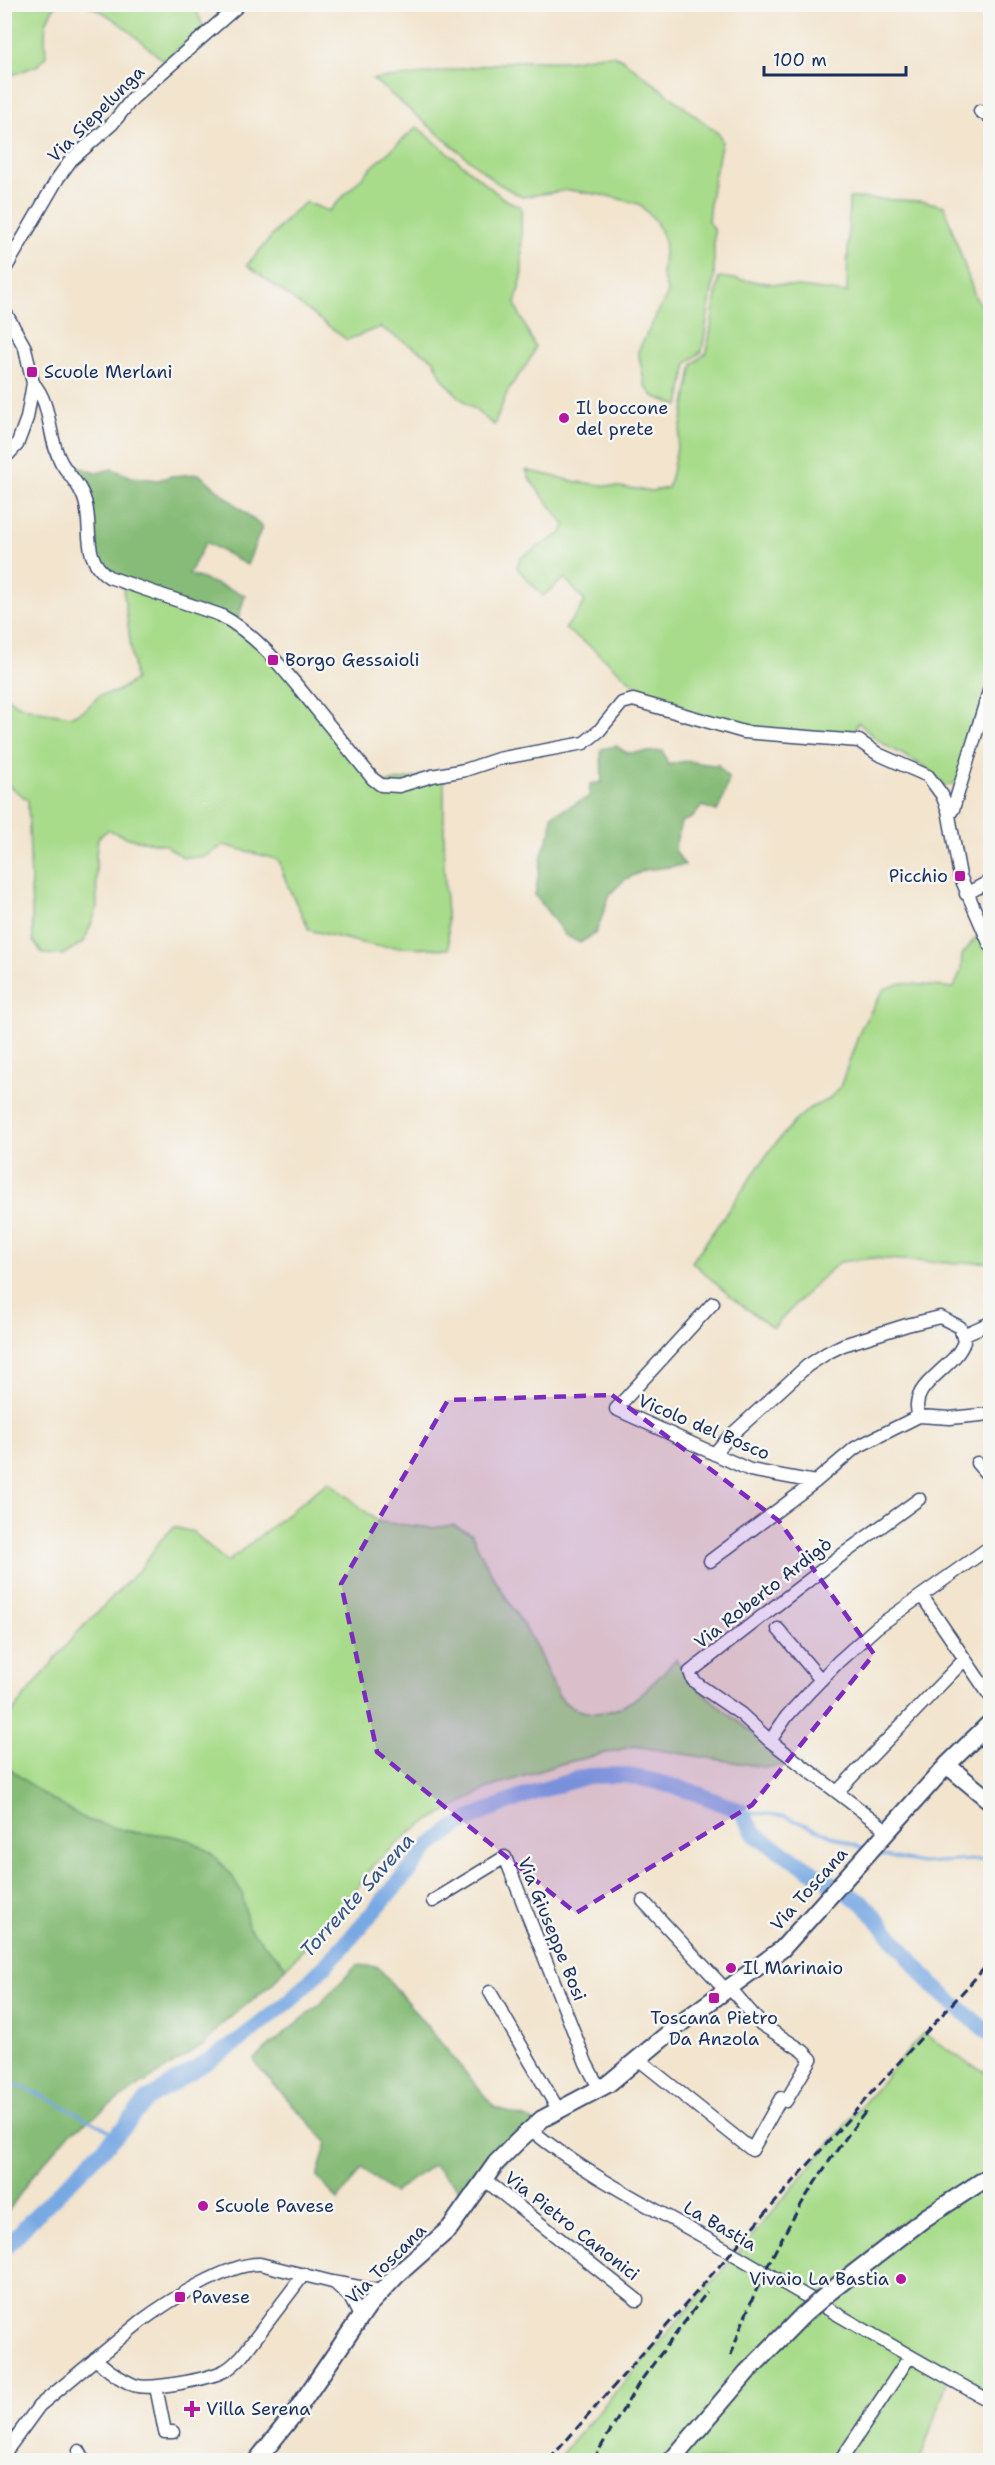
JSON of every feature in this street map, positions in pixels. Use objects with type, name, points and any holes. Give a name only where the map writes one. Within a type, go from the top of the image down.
[{"type":"main road","name":"Via Toscana","points":[[257,2460],[299,2408],[360,2316],[381,2291],[450,2228],[496,2163],[530,2129],[559,2110],[600,2090],[681,2023],[762,1964],[796,1935],[882,1836],[947,1765],[990,1723]]},
{"type":"main road","points":[[947,1765],[990,1801]]},
{"type":"main road","points":[[672,2460],[747,2372],[803,2315],[892,2241],[990,2176]]},
{"type":"street","name":"Via Siepelunga","points":[[4,271],[58,178],[72,160],[112,124],[133,98],[240,4]]},
{"type":"street","points":[[4,310],[25,348],[33,383],[44,399],[60,461],[85,498],[90,548],[98,570],[109,577],[220,615],[237,624],[252,636],[294,682],[373,779],[381,785],[399,786],[432,776],[465,770],[498,759],[584,743],[593,738],[621,703],[633,700],[744,732],[859,741],[879,754],[928,776],[942,795],[949,815],[960,876],[990,945]]},
{"type":"street","points":[[4,459],[17,445],[27,418],[33,383]]},
{"type":"street","points":[[949,815],[953,809],[990,688]]},
{"type":"street","points":[[966,894],[990,881]]},
{"type":"street","name":"Vicolo del Bosco","points":[[713,1303],[616,1409],[750,1470],[815,1482]]},
{"type":"street","points":[[714,1454],[729,1437],[807,1366],[843,1345],[907,1324],[940,1317],[960,1327],[963,1335],[962,1347],[955,1359],[918,1395],[915,1407],[919,1416]]},
{"type":"street","points":[[963,1335],[990,1323]]},
{"type":"street","points":[[710,1562],[815,1482],[855,1448],[919,1416],[950,1418],[990,1414]]},
{"type":"street","points":[[977,1463],[990,1478]]},
{"type":"street","name":"Via Roberto Ardigò","points":[[882,1836],[837,1792],[770,1741],[741,1714],[700,1686],[693,1680],[690,1672],[835,1560],[919,1499]]},
{"type":"street","points":[[770,1741],[788,1716],[821,1680],[877,1627],[990,1547]]},
{"type":"street","points":[[922,1596],[990,1696]]},
{"type":"street","points":[[778,1629],[821,1680]]},
{"type":"street","points":[[837,1792],[965,1659]]},
{"type":"street","name":"Via Giuseppe Bosi","points":[[433,1901],[505,1857],[586,2063],[600,2090]]},
{"type":"street","points":[[638,2059],[752,2150],[780,2099],[786,2101],[811,2058],[761,2024],[643,1901]]},
{"type":"street","points":[[490,1992],[559,2110]]},
{"type":"street","name":"La Bastia","points":[[530,2129],[549,2144],[602,2177],[990,2401]]},
{"type":"street","name":"Via Pietro Canonici","points":[[485,2180],[637,2300]]},
{"type":"street","points":[[4,2454],[39,2406],[95,2359],[158,2309],[230,2270],[250,2264],[260,2264],[332,2282],[381,2291]]},
{"type":"street","points":[[95,2359],[134,2385],[156,2387],[222,2373],[232,2366],[304,2274]]},
{"type":"street","points":[[332,2282],[350,2297],[360,2316]]},
{"type":"street","points":[[841,2460],[910,2356]]},
{"type":"street","points":[[156,2387],[165,2432],[173,2432]]},
{"type":"highlighted area","points":[[612,1395],[779,1521],[874,1654],[752,1805],[576,1913],[377,1752],[341,1584],[448,1400]]},
{"type":"green space","points":[[5,4],[56,5],[46,23],[46,56],[38,65],[5,78]]},
{"type":"green space","points":[[86,5],[194,5],[204,28],[164,61],[127,29],[97,9]]},
{"type":"green space","points":[[613,55],[622,59],[719,134],[722,141],[711,193],[708,221],[714,229],[714,278],[702,351],[687,363],[679,406],[653,396],[645,386],[638,351],[668,293],[662,274],[665,241],[655,220],[639,204],[608,196],[569,190],[522,197],[497,183],[373,79],[515,61],[567,61]]},
{"type":"green space","points":[[417,127],[504,199],[521,207],[522,277],[515,304],[535,347],[530,360],[507,393],[494,425],[459,397],[443,379],[433,359],[380,327],[347,340],[247,265],[292,213],[306,202],[329,211],[371,168]]},
{"type":"green space","points":[[849,198],[923,201],[944,206],[976,299],[990,315],[990,682],[960,782],[944,786],[930,771],[883,744],[858,722],[853,735],[750,730],[689,713],[649,697],[587,644],[565,629],[585,602],[565,578],[543,596],[517,568],[520,558],[562,533],[565,525],[531,481],[526,470],[577,482],[652,491],[668,488],[693,364],[707,352],[719,277],[847,293]]},
{"type":"green space","points":[[65,458],[79,467],[96,473],[112,469],[132,477],[158,480],[172,476],[199,474],[262,527],[247,565],[206,542],[189,574],[245,595],[237,624],[98,570],[88,515]]},
{"type":"green space","points":[[123,586],[228,623],[265,650],[371,771],[385,783],[444,773],[444,868],[449,949],[375,946],[309,930],[288,887],[279,860],[224,845],[204,857],[183,857],[165,845],[132,839],[108,830],[98,838],[97,909],[84,942],[62,955],[43,954],[33,941],[28,800],[5,783],[5,696],[16,704],[39,711],[72,716],[86,709],[100,695],[116,692],[135,680]]},
{"type":"green space","points":[[616,746],[627,753],[663,751],[668,765],[689,761],[718,765],[729,779],[717,811],[702,806],[692,818],[681,822],[675,848],[685,865],[645,870],[624,880],[610,894],[596,933],[580,943],[565,935],[535,895],[542,854],[551,830],[552,815],[589,797],[590,784],[602,782],[601,749]]},
{"type":"green space","points":[[977,936],[990,949],[990,1262],[948,1263],[871,1258],[840,1262],[818,1281],[773,1328],[732,1298],[692,1262],[771,1149],[794,1122],[810,1108],[828,1100],[840,1087],[861,1028],[884,989],[902,983],[954,988],[961,970],[962,955]]},
{"type":"green space","points":[[329,1481],[378,1522],[432,1528],[453,1525],[472,1534],[492,1575],[535,1645],[559,1696],[571,1707],[586,1712],[600,1713],[625,1705],[647,1689],[676,1659],[686,1674],[714,1702],[795,1765],[764,1767],[635,1746],[560,1764],[486,1789],[413,1830],[373,1865],[341,1911],[286,1967],[277,1957],[232,2004],[231,1874],[210,1853],[185,1839],[105,1826],[79,1817],[56,1804],[5,1765],[5,1724],[74,1636],[141,1568],[160,1541],[174,1527],[193,1532],[227,1562]]},
{"type":"green space","points":[[5,1765],[44,1795],[87,1820],[135,1833],[169,1835],[189,1840],[210,1852],[231,1874],[242,1893],[248,1927],[286,1967],[272,1984],[220,2026],[204,2045],[123,2096],[69,2134],[30,2179],[5,2216]]},
{"type":"green space","points":[[357,1965],[378,1967],[494,2107],[538,2123],[471,2200],[433,2165],[393,2193],[362,2168],[338,2200],[317,2177],[327,2142],[257,2066],[254,2059],[320,2004]]},
{"type":"green space","points":[[923,2033],[971,2065],[990,2074],[990,2395],[950,2373],[920,2460],[556,2460],[741,2249]]},
{"type":"waterway","name":"Torrente Savena","points":[[4,2250],[117,2135],[148,2099],[229,2048],[291,2000],[341,1949],[431,1845],[455,1827],[484,1812],[535,1792],[588,1776],[623,1775],[654,1781],[690,1791],[741,1811],[755,1835],[864,1904],[933,1986],[990,2034]]},
{"type":"waterway","points":[[741,1811],[784,1816],[864,1849]]},
{"type":"waterway","points":[[876,1854],[921,1863],[990,1859]]},
{"type":"waterway","points":[[4,2080],[41,2095],[117,2135]]},
{"type":"railway","points":[[549,2460],[872,2092],[990,1962]]},
{"type":"railway","points":[[731,2355],[757,2289],[788,2227],[825,2167],[867,2110]]},
{"type":"railway","points":[[593,2460],[639,2383],[707,2292]]},
{"type":"place","name":"Scuole Merlani","points":[[32,372]]},
{"type":"place","name":"Il boccone del prete","points":[[564,418]]},
{"type":"place","name":"Borgo Gessaioli","points":[[273,660]]},
{"type":"place","name":"Picchio","points":[[960,876]]},
{"type":"place","name":"Il Marinaio","points":[[731,1968]]},
{"type":"place","name":"Toscana Pietro Da Anzola","points":[[714,1998]]},
{"type":"place","name":"Scuole Pavese","points":[[203,2206]]},
{"type":"place","name":"Vivaio La Bastia","points":[[901,2279]]},
{"type":"place","name":"Pavese","points":[[180,2297]]},
{"type":"place","name":"Villa Serena","points":[[192,2409]]}]
